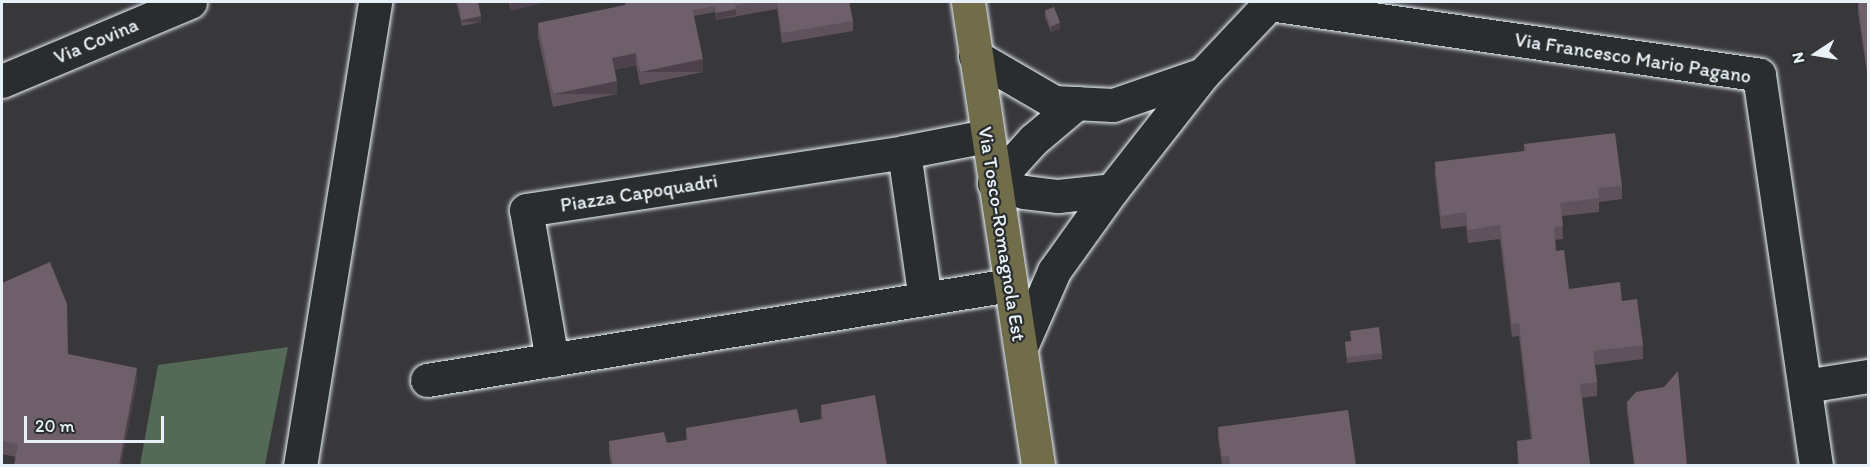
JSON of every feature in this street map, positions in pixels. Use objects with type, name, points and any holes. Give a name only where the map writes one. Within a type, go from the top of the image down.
[{"type":"main road","name":"Via Tosco-Romagnola Est","points":[[968,2],[986,136],[1038,465]]},
{"type":"street","name":"Via Covina","points":[[2,81],[190,2]]},
{"type":"street","points":[[300,465],[375,2]]},
{"type":"street","points":[[1021,347],[1054,271],[1112,190],[1203,74],[1270,3]]},
{"type":"street","name":"Via Francesco Mario Pagano","points":[[1270,3],[1759,75],[1816,465]]},
{"type":"street","points":[[975,56],[1054,102],[1113,105],[1203,74]]},
{"type":"street","points":[[1077,103],[1033,140],[994,183],[1024,192],[1058,196],[1112,190]]},
{"type":"street","name":"Piazza Capoquadri","points":[[552,360],[526,210],[904,153],[986,136]]},
{"type":"street","points":[[904,153],[925,299]]},
{"type":"street","points":[[427,380],[1010,285]]},
{"type":"street","points":[[1805,386],[1869,376]]},
{"type":"green space","points":[[288,347],[265,465],[140,465],[158,365]]},
{"type":"building","points":[[458,2],[478,2],[481,16],[462,20]]},
{"type":"building","points":[[626,2],[691,2],[703,59],[640,72],[636,53],[612,58],[617,81],[553,94],[538,23],[626,5]]},
{"type":"building","points":[[691,2],[735,2],[736,9],[716,13],[715,6],[693,10]]},
{"type":"building","points":[[735,2],[757,2],[736,5]]},
{"type":"building","points":[[777,2],[849,2],[853,21],[782,33]]},
{"type":"building","points":[[1858,2],[1869,2],[1869,76],[1868,76]]},
{"type":"building","points":[[1054,7],[1060,23],[1051,26],[1045,11]]},
{"type":"building","points":[[1615,133],[1622,186],[1598,188],[1599,198],[1560,203],[1563,226],[1554,227],[1556,251],[1564,250],[1569,289],[1620,282],[1622,301],[1637,299],[1643,345],[1593,351],[1597,382],[1580,384],[1590,465],[1519,465],[1517,441],[1533,439],[1519,323],[1512,324],[1500,225],[1468,230],[1466,212],[1441,216],[1435,162],[1526,151],[1524,144]]},
{"type":"building","points":[[50,262],[67,304],[68,354],[137,368],[119,465],[14,465],[18,444],[2,441],[2,283]]},
{"type":"building","points":[[1379,327],[1382,353],[1347,357],[1345,342],[1352,341],[1350,331]]},
{"type":"building","points":[[1678,371],[1687,465],[1635,465],[1627,402],[1636,392],[1664,387]]},
{"type":"building","points":[[875,395],[887,465],[613,465],[609,441],[664,432],[667,443],[688,440],[686,428],[797,409],[800,423],[823,419],[821,405]]},
{"type":"building","points":[[1348,410],[1356,465],[1230,465],[1229,456],[1222,457],[1218,427]]}]
